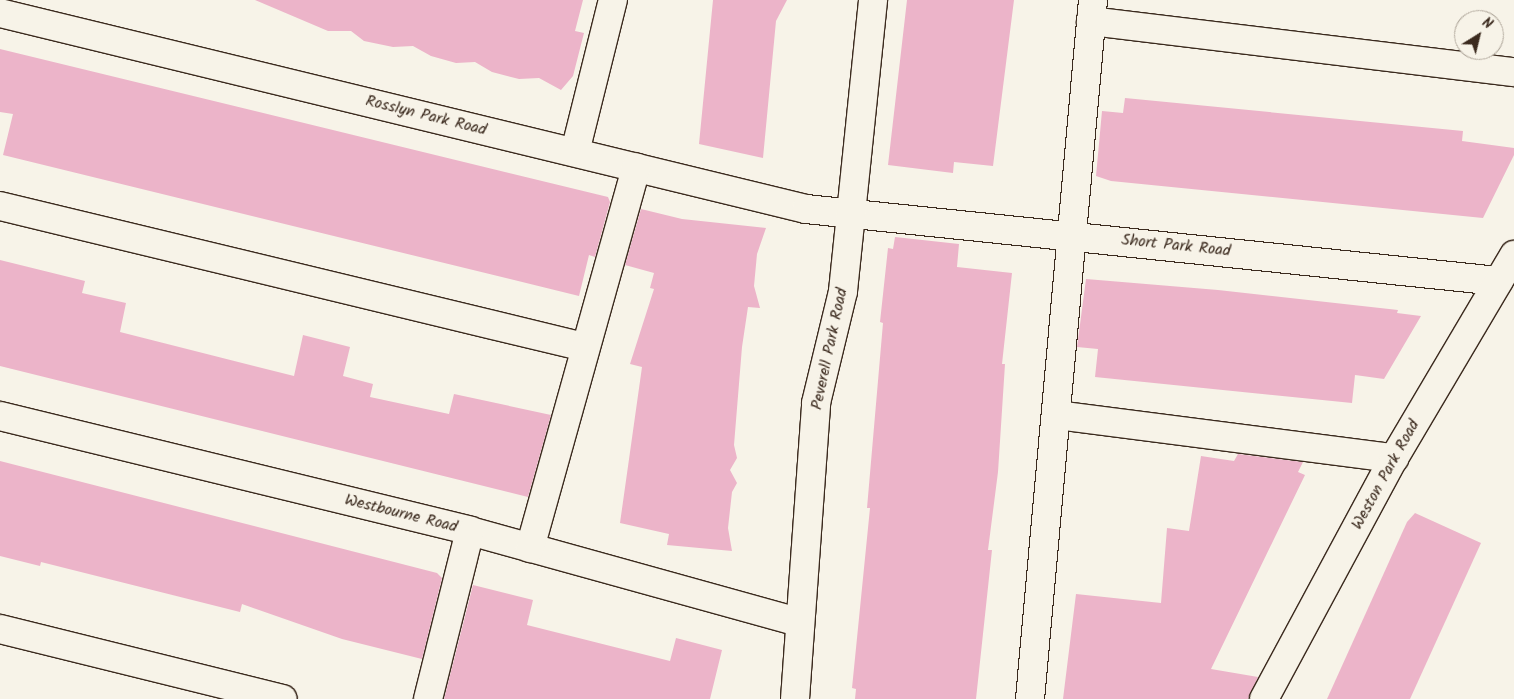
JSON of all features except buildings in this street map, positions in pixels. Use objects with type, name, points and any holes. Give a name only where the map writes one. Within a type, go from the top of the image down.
[{"type":"street","points":[[575,152],[613,0]]},
{"type":"street","name":"Peverell Park Road","points":[[795,699],[816,403],[843,291],[853,214],[873,0]]},
{"type":"street","points":[[1030,699],[1092,11],[1514,72]]},
{"type":"street","name":"Rosslyn Park Road","points":[[0,13],[806,209],[853,214]]},
{"type":"street","points":[[530,548],[584,347],[636,168]]},
{"type":"street","points":[[0,206],[584,347]]},
{"type":"street","name":"Short Park Road","points":[[853,214],[1072,235],[1498,281]]},
{"type":"street","name":"Weston Park Road","points":[[1264,699],[1394,458],[1514,256]]},
{"type":"street","points":[[1056,415],[1394,458]]},
{"type":"street","name":"Westbourne Road","points":[[0,416],[470,531],[799,622]]},
{"type":"street","points":[[428,699],[470,531]]},
{"type":"street","points":[[0,629],[282,699]]}]
